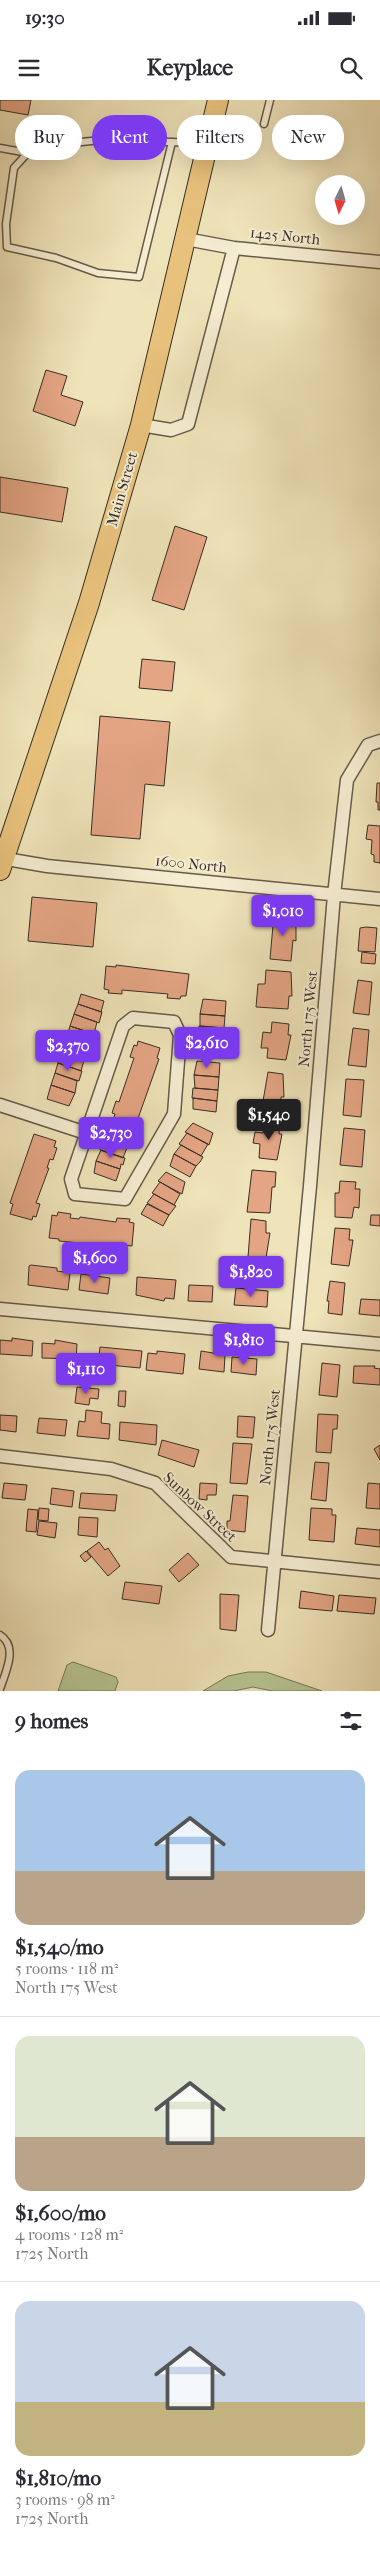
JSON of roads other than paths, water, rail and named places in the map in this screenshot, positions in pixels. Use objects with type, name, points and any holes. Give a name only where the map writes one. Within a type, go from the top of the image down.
[{"type":"main road","name":"Main Street","points":[[215,115],[218,100]]},
{"type":"main road","name":"Main Street","points":[[1,862],[89,603],[141,426],[204,160]]},
{"type":"street","name":"1425 North","points":[[186,239],[234,248],[380,262]]},
{"type":"street","points":[[141,426],[171,430],[188,424],[234,248]]},
{"type":"street","name":"North 175 West","points":[[268,1630],[296,1336],[334,895],[347,780],[374,743]]},
{"type":"street","name":"1600 North","points":[[1,862],[380,899]]},
{"type":"street","points":[[133,1018],[174,1022],[180,1035],[174,1114],[126,1199],[75,1194],[71,1179],[86,1133],[123,1026],[133,1018]]},
{"type":"street","points":[[0,1105],[86,1133]]},
{"type":"street","points":[[0,1309],[380,1344]]},
{"type":"street","name":"Sunbow Street","points":[[0,1456],[111,1469],[155,1483],[230,1557],[274,1563],[380,1572]]},
{"type":"lane","points":[[264,124],[270,100]]},
{"type":"lane","points":[[82,142],[101,140],[177,142]]},
{"type":"lane","points":[[21,160],[14,168],[3,224],[7,247],[56,258],[98,273],[139,277],[172,142]]},
{"type":"lane","points":[[0,148],[15,151]]},
{"type":"lane","points":[[0,1635],[5,1638],[10,1649],[9,1662],[0,1689]]}]
